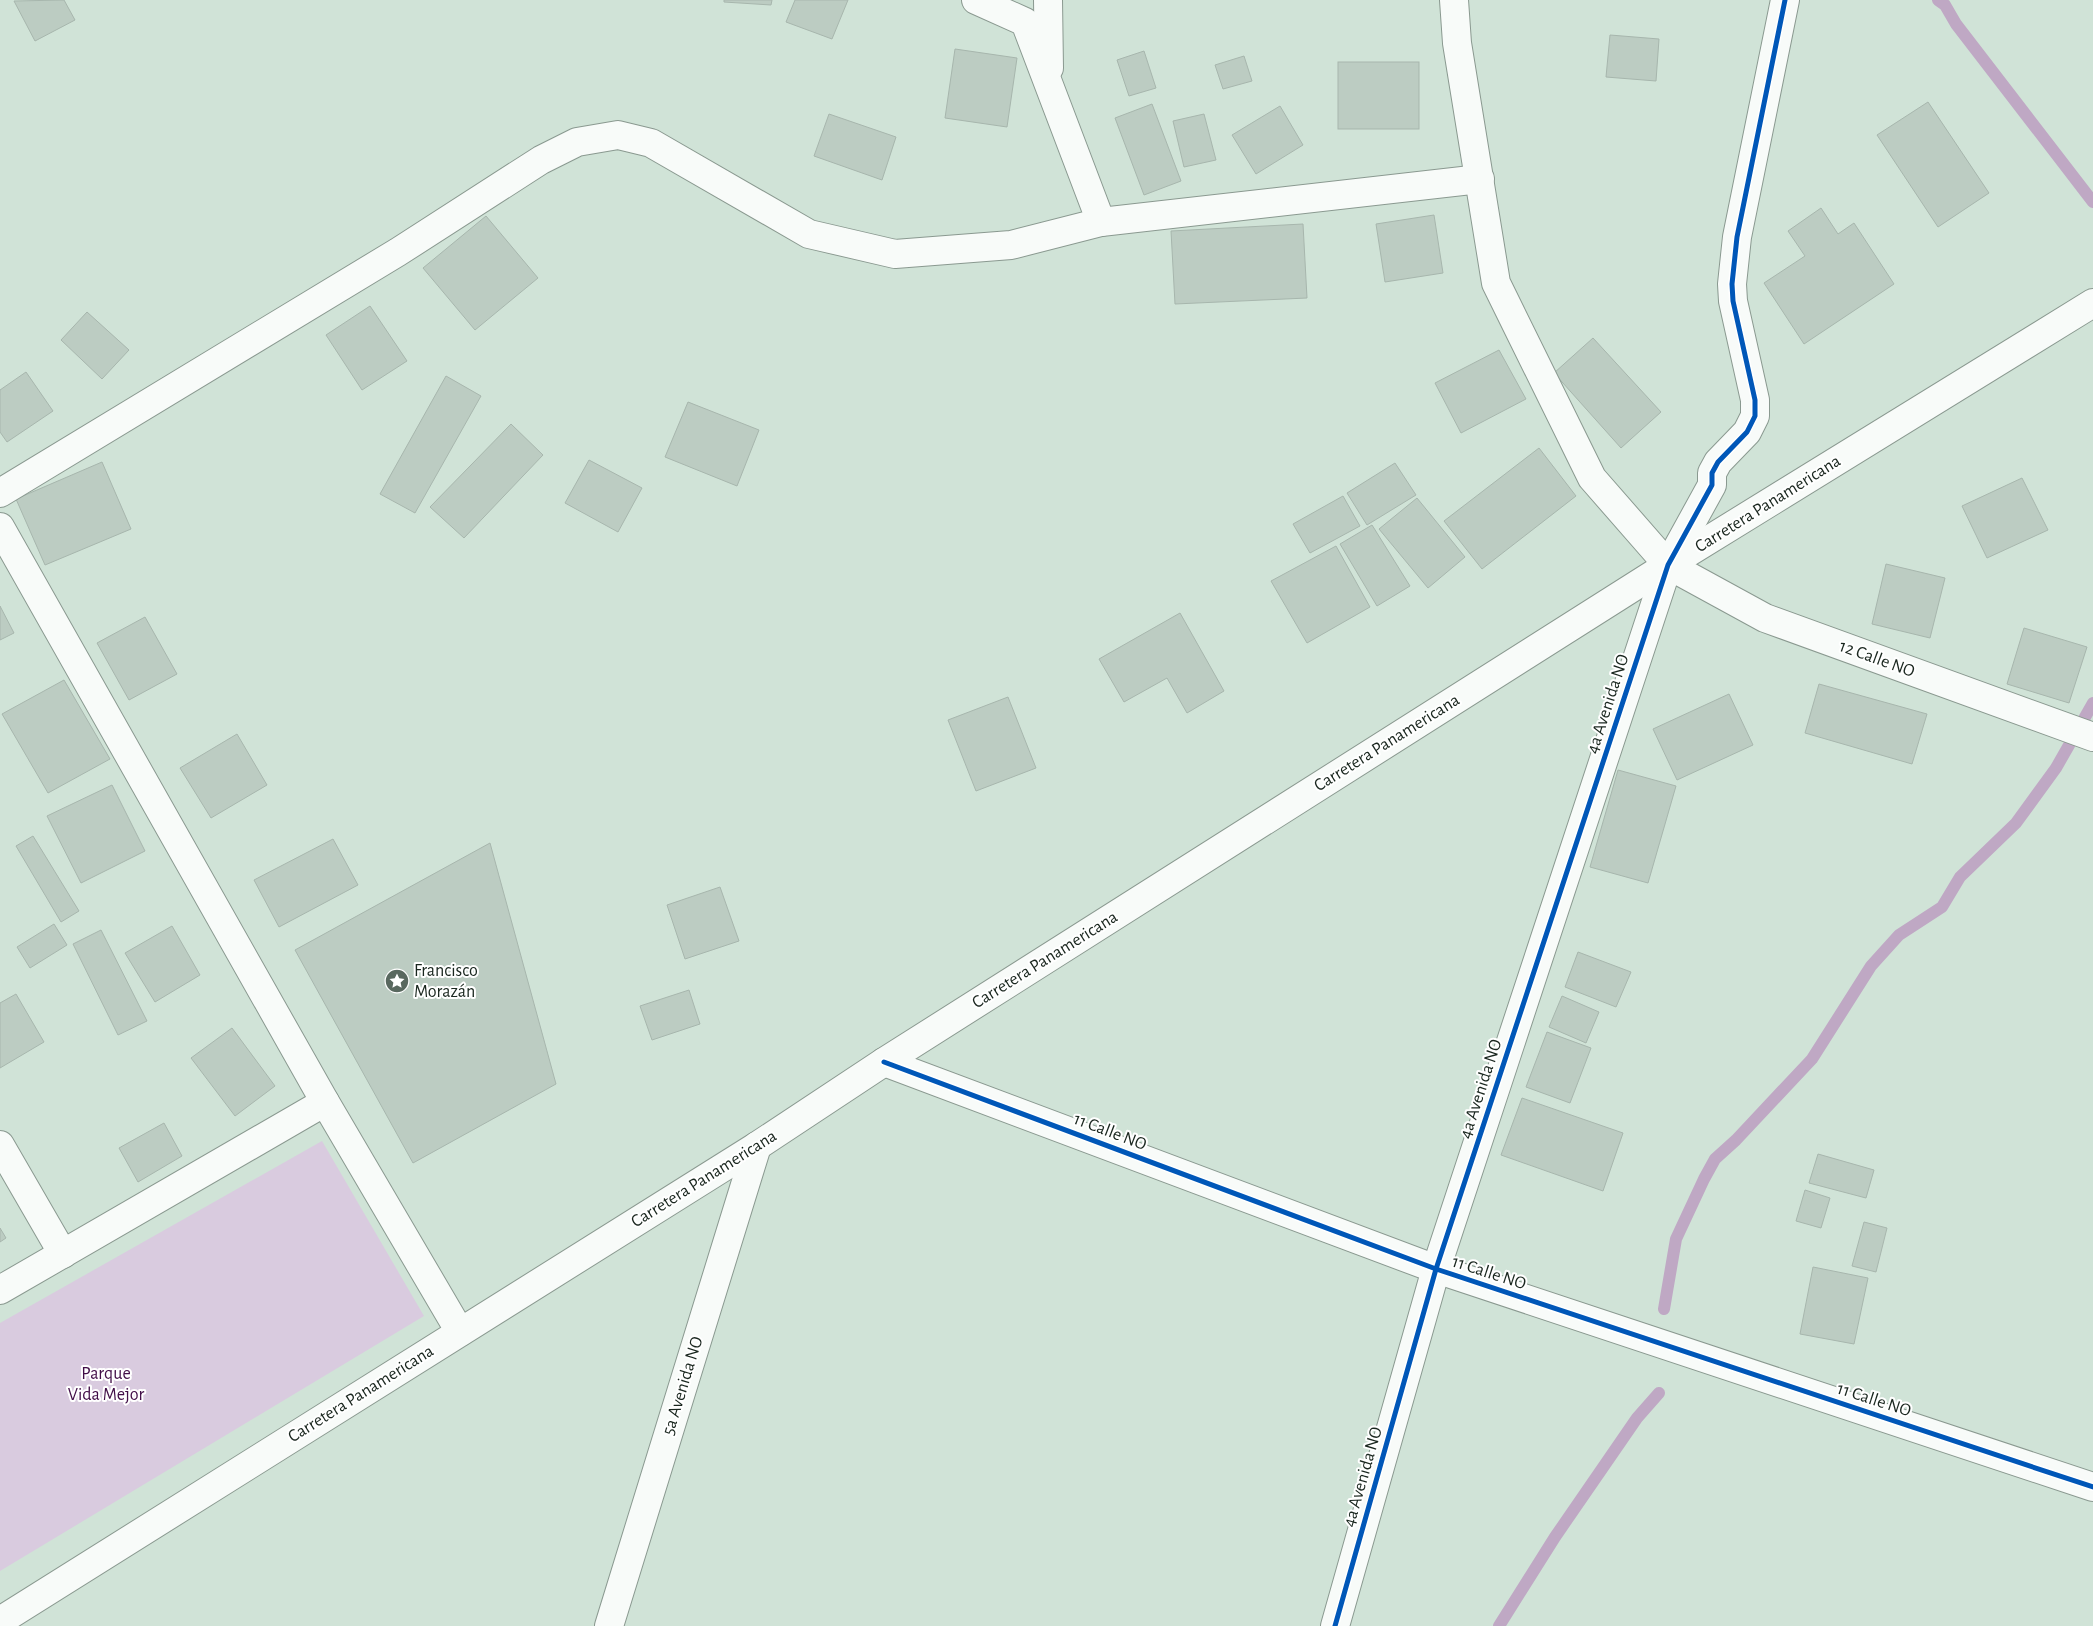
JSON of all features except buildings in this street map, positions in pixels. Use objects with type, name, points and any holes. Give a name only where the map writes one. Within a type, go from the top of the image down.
[{"type":"main road","points":[[976,0],[1025,22],[1101,222]]},
{"type":"main road","points":[[1048,0],[1050,87]]},
{"type":"main road","points":[[1454,0],[1457,43],[1496,283],[1592,478],[1668,565]]},
{"type":"main road","name":"4a Avenida NO","points":[[1335,1626],[1436,1269],[1668,565],[1712,485],[1712,473],[1718,462],[1747,432],[1755,416],[1755,400],[1733,301],[1732,284],[1737,238],[1785,0]]},
{"type":"main road","points":[[0,493],[398,252],[541,160],[577,142],[618,135],[651,143],[809,234],[895,254],[1011,245],[1101,222],[1480,179]]},
{"type":"main road","name":"Carretera Panamericana","points":[[0,1621],[757,1146],[884,1062],[1668,565],[2093,303]]},
{"type":"main road","points":[[0,527],[325,1102],[460,1332]]},
{"type":"main road","name":"12 Calle NO","points":[[1668,565],[1765,618],[2093,737]]},
{"type":"main road","name":"11 Calle NO","points":[[884,1062],[1436,1269],[2093,1487]]},
{"type":"main road","points":[[0,1290],[325,1102]]},
{"type":"main road","points":[[0,1145],[63,1254]]},
{"type":"main road","name":"5a Avenida NO","points":[[609,1626],[757,1146]]},
{"type":"green space","name":"Parque Vida Mejor","points":[[322,1141],[424,1316],[0,1571],[0,1323]]},
{"type":"waterway","points":[[1938,0],[1945,5],[1956,24],[2093,202]]},
{"type":"waterway","points":[[1664,1309],[1676,1239],[1715,1159],[1736,1140],[1812,1059],[1871,966],[1899,935],[1942,907],[1960,877],[2016,823],[2056,768],[2093,703]]},
{"type":"waterway","points":[[1499,1626],[1555,1537],[1637,1418],[1659,1393]]},
{"type":"cycle path","points":[[1335,1626],[1436,1269],[1668,565],[1712,485],[1712,473],[1718,462],[1747,432],[1755,416],[1755,400],[1733,301],[1732,284],[1737,237],[1785,0]]},
{"type":"cycle path","points":[[884,1062],[1436,1269],[2093,1487]]},
{"type":"place","name":"Francisco Morazán","points":[[397,981]]}]
